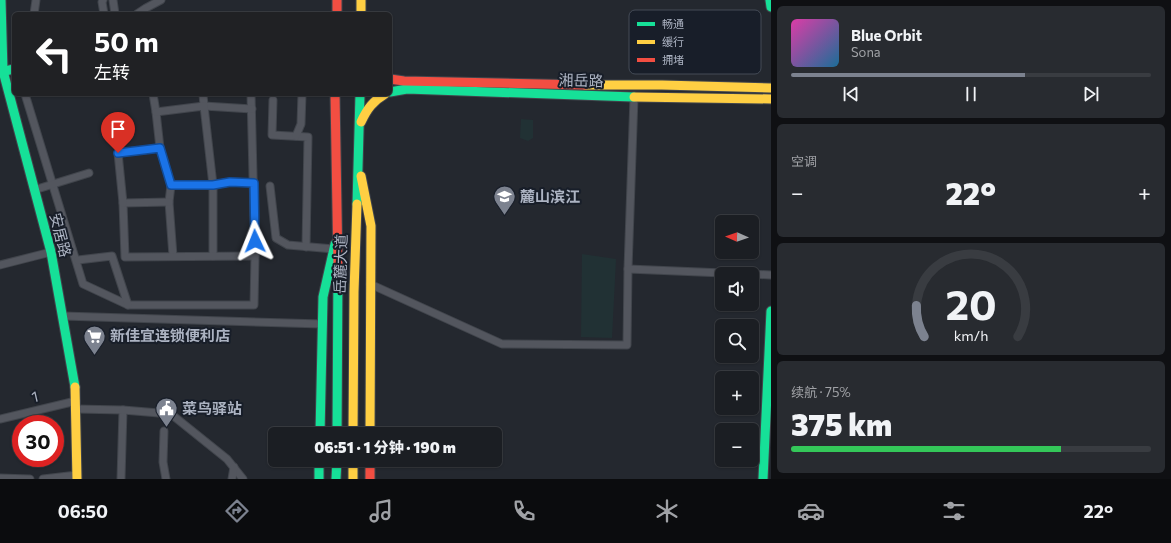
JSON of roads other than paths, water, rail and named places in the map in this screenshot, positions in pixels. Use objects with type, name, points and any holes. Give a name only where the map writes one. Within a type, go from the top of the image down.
[{"type":"main road","name":"安居路","points":[[1,0],[1,71],[51,252],[75,382],[77,477]]},
{"type":"main road","points":[[336,12],[337,0]]},
{"type":"main road","points":[[361,0],[361,12]]},
{"type":"main road","points":[[770,0],[771,7]]},
{"type":"main road","points":[[1,71],[12,69]]},
{"type":"main road","name":"湘岳路","points":[[392,79],[404,81],[593,86],[662,85],[771,88]]},
{"type":"main road","name":"湘岳路","points":[[392,92],[407,89],[771,99]]},
{"type":"main road","name":"岳麓大道","points":[[335,96],[338,230],[337,427]]},
{"type":"main road","name":"岳麓大道","points":[[353,427],[354,292],[360,96]]},
{"type":"main road","points":[[359,128],[367,108],[373,101],[381,96]]},
{"type":"main road","points":[[358,166],[371,226],[370,427]]},
{"type":"main road","points":[[320,427],[323,297],[338,230]]},
{"type":"main road","points":[[763,479],[771,311]]},
{"type":"main road","points":[[770,479],[771,452]]},
{"type":"main road","points":[[319,467],[319,479]]},
{"type":"main road","points":[[336,479],[337,467]]},
{"type":"main road","points":[[353,467],[353,479]]},
{"type":"main road","points":[[370,467],[370,479]]},
{"type":"street","points":[[34,12],[36,0]]},
{"type":"street","points":[[103,0],[104,12]]},
{"type":"street","points":[[112,0],[115,12]]},
{"type":"street","points":[[140,12],[160,0]]},
{"type":"street","points":[[26,96],[83,284],[128,305],[254,305],[254,183],[251,96]]},
{"type":"street","points":[[153,96],[160,148],[171,185],[169,202],[173,256]]},
{"type":"street","points":[[203,96],[213,185],[213,256]]},
{"type":"street","points":[[296,136],[301,124],[302,96]]},
{"type":"street","points":[[370,284],[502,344],[627,345],[634,96]]},
{"type":"street","points":[[273,100],[272,135],[308,137],[306,246]]},
{"type":"street","points":[[156,112],[204,106],[252,109]]},
{"type":"street","points":[[160,148],[118,153],[123,203],[125,256],[255,256]]},
{"type":"street","points":[[34,190],[52,183],[89,173]]},
{"type":"street","points":[[171,185],[213,185],[230,182],[254,183]]},
{"type":"street","points":[[270,186],[276,238],[288,245],[334,249]]},
{"type":"street","points":[[123,203],[169,202]]},
{"type":"street","points":[[0,265],[51,252]]},
{"type":"street","points":[[78,260],[112,256],[128,305]]},
{"type":"street","points":[[628,269],[715,273]]},
{"type":"street","points":[[759,274],[771,275]]},
{"type":"street","points":[[63,316],[322,324]]},
{"type":"street","name":"1","points":[[0,419],[76,405],[171,414],[227,459],[243,479]]},
{"type":"street","points":[[121,479],[123,410]]},
{"type":"street","points":[[164,431],[163,462],[166,479]]},
{"type":"street","points":[[232,479],[234,467]]},
{"type":"street","points":[[43,479],[77,477]]},
{"type":"street","points":[[0,478],[30,479]]},
{"type":"place","name":"麓山滨江","points":[[505,216]]},
{"type":"place","name":"新佳宜连锁便利店","points":[[94,356]]},
{"type":"place","name":"菜鸟驿站","points":[[166,428]]}]
